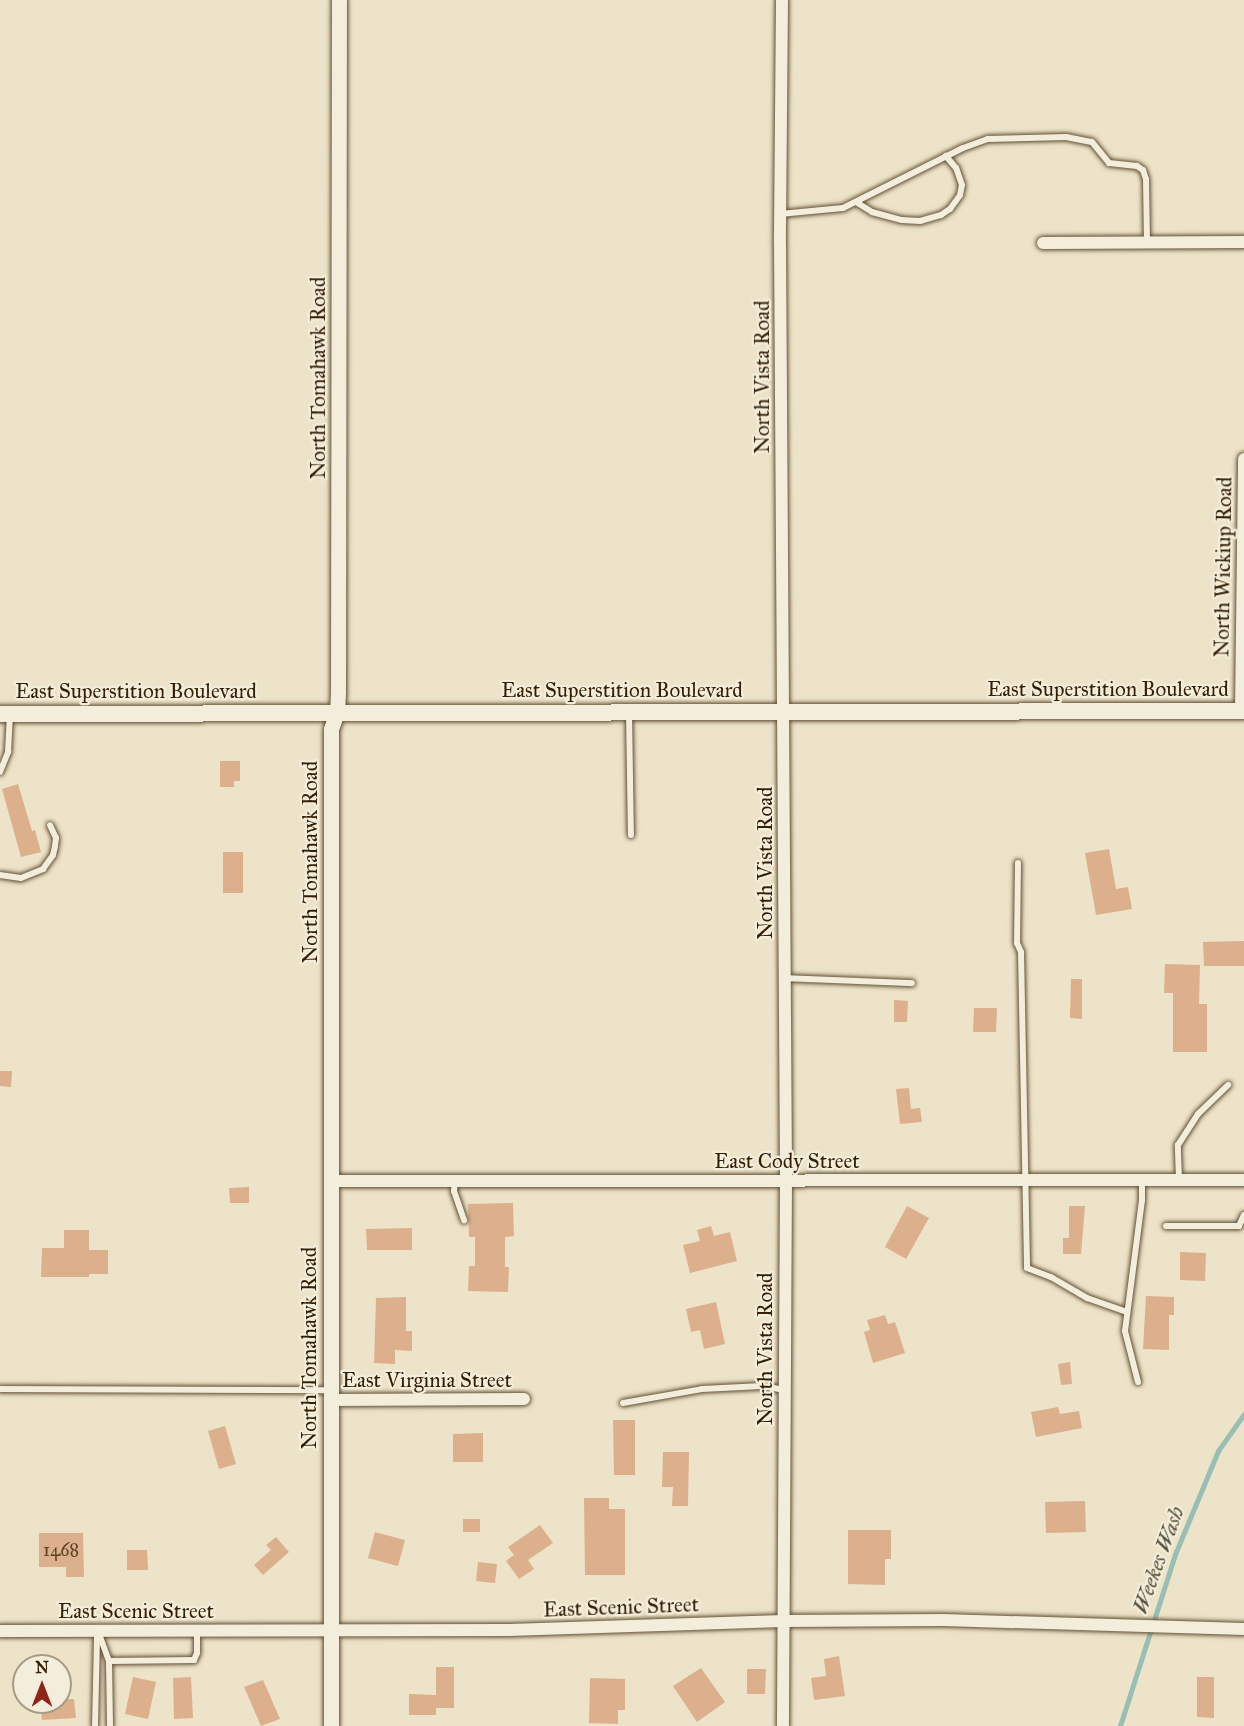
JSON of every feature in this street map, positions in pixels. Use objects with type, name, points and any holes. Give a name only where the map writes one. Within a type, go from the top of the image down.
[{"type":"main road","name":"East Superstition Boulevard","points":[[5,714],[1242,711]]},
{"type":"street","name":"North Tomahawk Road","points":[[330,1726],[331,729],[337,712],[339,0]]},
{"type":"street","name":"North Vista Road","points":[[782,0],[780,214],[786,1181],[783,1726]]},
{"type":"street","points":[[1043,243],[1244,242]]},
{"type":"street","name":"North Wickiup Road","points":[[1242,711],[1244,459]]},
{"type":"street","name":"East Cody Street","points":[[330,1181],[1244,1180]]},
{"type":"street","name":"East Virginia Street","points":[[331,1395],[524,1400]]},
{"type":"street","name":"East Scenic Street","points":[[0,1631],[509,1630],[783,1621],[943,1620],[1244,1629]]},
{"type":"lane","points":[[780,214],[843,208],[946,156],[988,139],[1066,137],[1092,142],[1109,163],[1137,166],[1143,170],[1146,179],[1147,243]]},
{"type":"lane","points":[[856,202],[872,212],[902,220],[920,222],[941,215],[960,195],[962,184],[956,168],[946,156]]},
{"type":"lane","points":[[629,712],[631,835]]},
{"type":"lane","points":[[0,772],[8,752],[5,714]]},
{"type":"lane","points":[[0,876],[21,878],[43,869],[53,855],[55,846],[56,838],[50,825]]},
{"type":"lane","points":[[1018,863],[1017,943],[1021,952],[1027,1268],[1051,1277],[1087,1298],[1127,1312]]},
{"type":"lane","points":[[785,978],[912,983]]},
{"type":"lane","points":[[1179,1180],[1178,1145],[1198,1114],[1228,1085]]},
{"type":"lane","points":[[1138,1382],[1125,1331],[1143,1200],[1142,1180]]},
{"type":"lane","points":[[454,1181],[454,1191],[464,1220]]},
{"type":"lane","points":[[1166,1226],[1239,1226],[1244,1215]]},
{"type":"lane","points":[[623,1402],[702,1389],[762,1386],[784,1390]]},
{"type":"lane","points":[[0,1389],[331,1395]]},
{"type":"lane","points":[[97,1631],[110,1661],[110,1726]]},
{"type":"lane","points":[[95,1726],[97,1631]]},
{"type":"lane","points":[[110,1661],[194,1660],[197,1653],[196,1631]]},
{"type":"building","points":[[220,761],[240,761],[240,781],[234,781],[234,787],[220,787]]},
{"type":"building","points":[[18,784],[41,852],[21,857],[2,789]]},
{"type":"building","points":[[1109,849],[1116,889],[1128,887],[1132,909],[1096,915],[1085,853]]},
{"type":"building","points":[[223,852],[243,852],[243,893],[223,893]]},
{"type":"building","points":[[1244,941],[1244,966],[1204,966],[1203,942]]},
{"type":"building","points":[[1165,964],[1200,965],[1199,1004],[1207,1004],[1207,1052],[1173,1052],[1173,993],[1164,993]]},
{"type":"building","points":[[1071,979],[1082,979],[1082,1019],[1070,1018]]},
{"type":"building","points":[[894,1000],[908,1001],[907,1022],[894,1022]]},
{"type":"building","points":[[974,1008],[997,1008],[996,1032],[973,1032]]},
{"type":"building","points":[[0,1071],[12,1071],[11,1087],[0,1086]]},
{"type":"building","points":[[909,1088],[911,1109],[920,1108],[922,1122],[900,1124],[896,1089]]},
{"type":"building","points":[[249,1187],[249,1203],[230,1203],[229,1188]]},
{"type":"building","points":[[513,1203],[514,1236],[505,1237],[505,1267],[509,1267],[508,1292],[468,1291],[469,1266],[475,1266],[475,1237],[469,1237],[468,1204]]},
{"type":"building","points":[[907,1206],[929,1218],[906,1259],[885,1247]]},
{"type":"building","points":[[1069,1206],[1085,1206],[1081,1254],[1063,1254],[1063,1238],[1069,1238]]},
{"type":"building","points":[[711,1226],[714,1236],[730,1232],[737,1261],[690,1273],[683,1245],[700,1241],[697,1230]]},
{"type":"building","points":[[412,1228],[412,1250],[367,1250],[366,1229]]},
{"type":"building","points":[[64,1230],[89,1230],[89,1250],[108,1250],[108,1274],[89,1274],[89,1277],[41,1277],[42,1248],[64,1248]]},
{"type":"building","points":[[1180,1252],[1206,1253],[1205,1281],[1180,1280]]},
{"type":"building","points":[[1146,1296],[1174,1297],[1174,1315],[1169,1315],[1169,1350],[1143,1349]]},
{"type":"building","points":[[406,1297],[406,1331],[412,1331],[412,1351],[395,1350],[395,1364],[374,1363],[376,1298]]},
{"type":"building","points":[[716,1302],[725,1344],[704,1349],[700,1330],[691,1332],[686,1309]]},
{"type":"building","points":[[885,1315],[888,1324],[895,1322],[905,1353],[873,1363],[864,1332],[870,1330],[867,1320]]},
{"type":"building","points":[[1070,1362],[1072,1384],[1061,1385],[1058,1364]]},
{"type":"building","points":[[1058,1407],[1060,1414],[1079,1411],[1082,1428],[1036,1437],[1031,1412]]},
{"type":"building","points":[[613,1420],[635,1420],[635,1475],[614,1475]]},
{"type":"building","points":[[225,1426],[236,1464],[219,1469],[208,1431]]},
{"type":"building","points":[[483,1433],[483,1462],[453,1462],[453,1434]]},
{"type":"building","points":[[663,1452],[689,1452],[688,1506],[672,1506],[673,1487],[662,1487]]},
{"type":"building","points":[[584,1498],[609,1498],[609,1509],[625,1509],[625,1575],[585,1575]]},
{"type":"building","points":[[1085,1501],[1086,1532],[1046,1533],[1045,1502]]},
{"type":"building","points":[[463,1519],[480,1519],[480,1532],[463,1532]]},
{"type":"building","points":[[540,1525],[553,1543],[528,1560],[534,1569],[519,1579],[506,1561],[514,1555],[508,1547]]},
{"type":"building","points":[[848,1530],[891,1530],[891,1559],[885,1559],[885,1585],[848,1584]]},
{"type":"building","points":[[375,1532],[405,1540],[398,1566],[368,1558]]},
{"type":"building","points":[[39,1533],[83,1533],[84,1577],[66,1577],[66,1567],[39,1567]]},
{"type":"building","points":[[276,1537],[289,1552],[263,1575],[254,1565],[271,1550],[266,1545]]},
{"type":"building","points":[[127,1550],[147,1550],[148,1570],[127,1570]]},
{"type":"building","points":[[478,1562],[497,1564],[495,1583],[476,1581]]},
{"type":"building","points":[[839,1656],[845,1696],[814,1700],[811,1678],[826,1676],[824,1659]]},
{"type":"building","points":[[436,1667],[454,1667],[454,1708],[436,1708],[436,1715],[409,1715],[409,1694],[436,1695]]},
{"type":"building","points":[[701,1668],[725,1702],[697,1722],[673,1686]]},
{"type":"building","points":[[747,1669],[766,1669],[765,1694],[747,1694]]},
{"type":"building","points":[[133,1677],[156,1682],[148,1719],[125,1714]]},
{"type":"building","points":[[191,1677],[193,1718],[174,1719],[173,1678]]},
{"type":"building","points":[[1197,1677],[1214,1677],[1214,1718],[1197,1717]]},
{"type":"building","points":[[590,1678],[625,1679],[625,1710],[618,1710],[618,1724],[589,1723]]},
{"type":"building","points":[[263,1680],[280,1719],[261,1726],[244,1687]]},
{"type":"building","points":[[72,1699],[74,1699],[76,1718],[42,1720],[41,1714],[72,1714]]},
{"type":"waterway","name":"Weekes Wash","points":[[1120,1726],[1176,1552],[1218,1451],[1244,1414]]}]
